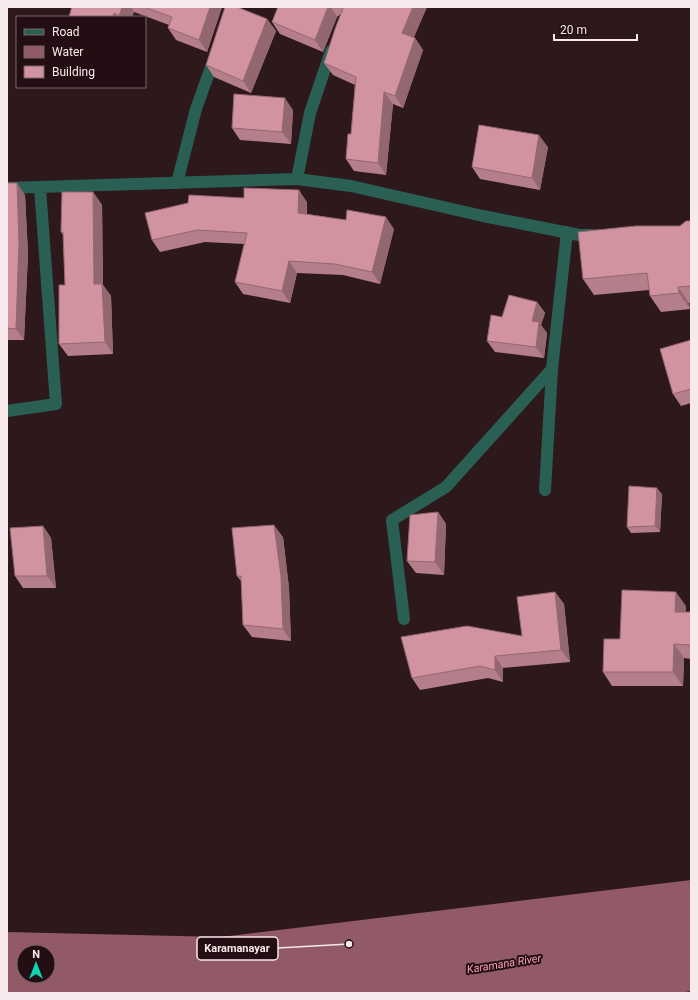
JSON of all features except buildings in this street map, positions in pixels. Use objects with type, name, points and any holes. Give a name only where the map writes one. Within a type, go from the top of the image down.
[{"type":"street","points":[[297,179],[310,113],[336,38]]},
{"type":"street","points":[[177,183],[196,109],[219,44]]},
{"type":"street","points":[[7,188],[297,179],[351,186],[579,235],[603,235]]},
{"type":"street","points":[[7,412],[56,404],[40,188]]},
{"type":"street","points":[[545,490],[552,370],[567,232]]},
{"type":"street","points":[[404,619],[392,520],[446,487],[552,370]]},
{"type":"water","name":"Karamana River","points":[[691,880],[691,991],[680,993],[7,993],[7,932],[221,937]]},
{"type":"place","name":"Karamanayar","points":[[349,944]]}]
